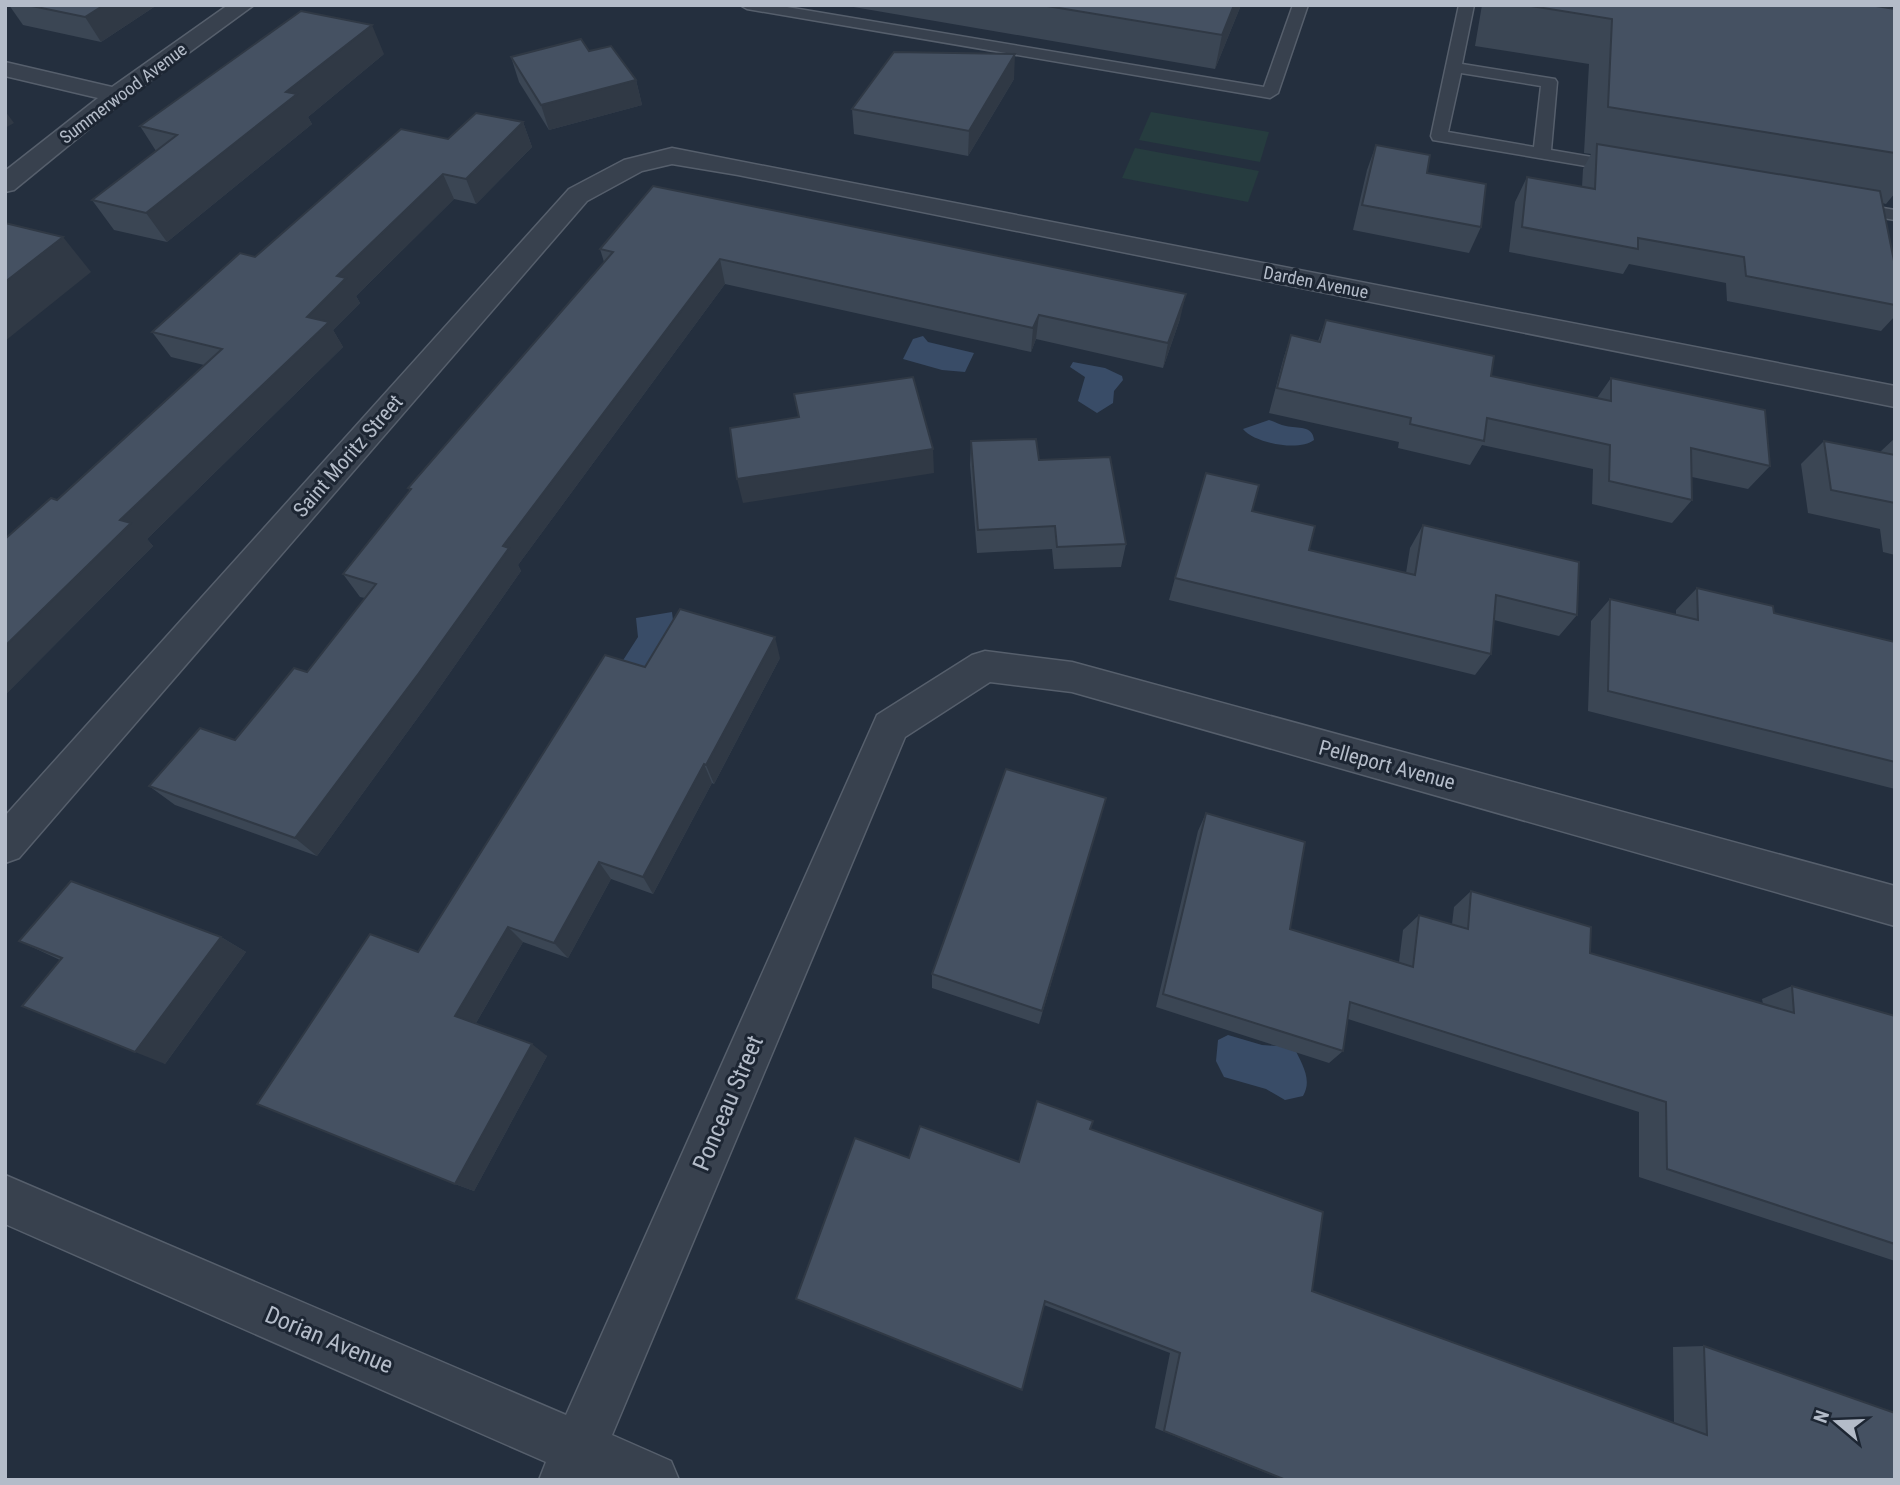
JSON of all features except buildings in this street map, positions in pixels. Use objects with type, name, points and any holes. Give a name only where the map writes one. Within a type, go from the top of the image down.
[{"type":"street","name":"Summerwood Avenue","points":[[5,184],[116,95],[243,5]]},
{"type":"street","points":[[5,69],[116,95]]},
{"type":"street","name":"Saint Moritz Street","points":[[5,845],[578,195],[633,165],[672,156],[738,167]]},
{"type":"street","name":"Darden Avenue","points":[[738,167],[1895,397]]},
{"type":"street","name":"Pelleport Avenue","points":[[890,726],[985,666],[1072,677],[1895,905]]},
{"type":"street","name":"Ponceau Street","points":[[573,1464],[890,726]]},
{"type":"street","name":"Dorian Avenue","points":[[5,1199],[573,1464],[652,1480]]},
{"type":"lane","points":[[747,5],[1270,93],[1301,5]]},
{"type":"lane","points":[[1468,5],[1438,136],[1636,170]]},
{"type":"lane","points":[[1454,66],[1549,82],[1542,154]]},
{"type":"lane","points":[[1836,205],[1895,215]]},
{"type":"green space","points":[[1151,112],[1269,132],[1260,162],[1139,140]]},
{"type":"green space","points":[[1135,148],[1259,171],[1248,202],[1122,178]]},
{"type":"water","points":[[923,336],[928,342],[974,353],[965,372],[942,370],[903,359],[913,339]]},
{"type":"water","points":[[1073,362],[1105,368],[1122,376],[1123,380],[1114,391],[1113,403],[1097,413],[1078,401],[1085,377],[1070,367]]},
{"type":"water","points":[[1269,420],[1284,426],[1304,428],[1311,432],[1314,440],[1298,445],[1277,444],[1266,442],[1243,429]]},
{"type":"water","points":[[672,612],[675,637],[660,677],[620,665],[638,637],[636,618]]},
{"type":"water","points":[[1228,1035],[1262,1045],[1294,1047],[1306,1077],[1303,1096],[1285,1100],[1266,1089],[1224,1077],[1216,1061],[1218,1040]]}]
